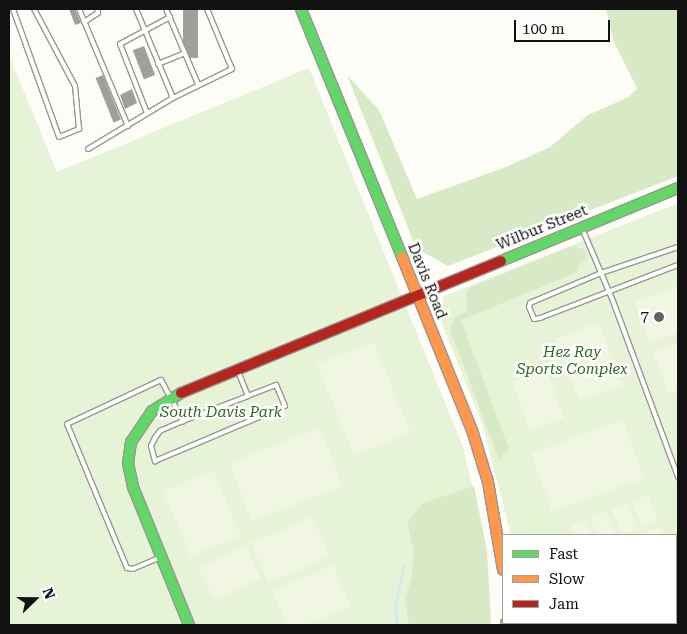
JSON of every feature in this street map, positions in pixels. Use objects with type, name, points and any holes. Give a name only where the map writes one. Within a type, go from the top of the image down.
[{"type":"street","name":"Davis Road","points":[[301,9],[481,456],[497,524],[502,562]]},
{"type":"street","name":"Wilbur Street","points":[[189,625],[133,487],[128,463],[131,442],[152,411],[171,397],[237,369],[678,188]]},
{"type":"lane","points":[[13,9],[59,137],[79,129],[75,86],[34,9]]},
{"type":"lane","points":[[79,9],[128,126]]},
{"type":"lane","points":[[84,22],[98,13],[97,9]]},
{"type":"lane","points":[[136,9],[172,98]]},
{"type":"lane","points":[[166,9],[198,84]]},
{"type":"lane","points":[[88,149],[172,98],[232,69],[207,9]]},
{"type":"lane","points":[[147,113],[120,44],[170,17]]},
{"type":"lane","points":[[158,64],[185,53]]},
{"type":"lane","points":[[582,228],[609,292],[678,478]]},
{"type":"lane","points":[[678,247],[601,274],[530,303],[531,315],[540,318],[678,265]]},
{"type":"lane","points":[[237,369],[248,396]]},
{"type":"lane","points":[[161,557],[133,569],[127,568],[67,424],[161,380],[183,421]]},
{"type":"lane","points":[[276,385],[285,406],[155,461],[151,446],[160,431],[248,396],[276,385]]},
{"type":"green space","points":[[606,9],[678,9],[678,176],[448,266],[416,248],[347,75],[379,110],[417,199],[506,167],[550,147],[588,115],[629,97],[637,88],[613,40]]},
{"type":"green space","name":"South Davis Park","points":[[9,55],[57,172],[309,68],[463,447],[487,551],[491,625],[9,625]]},
{"type":"green space","name":"Hez Ray Sports Complex","points":[[678,203],[678,625],[518,625],[677,624],[677,534],[511,534],[483,426],[438,314],[444,296]]},
{"type":"green space","points":[[572,246],[584,249],[587,258],[578,267],[578,272],[461,320],[509,449],[499,460],[450,330],[455,317],[468,310],[466,292],[471,287]]},
{"type":"green space","name":"7","points":[[678,286],[678,333],[650,343],[635,302]]},
{"type":"green space","points":[[599,323],[622,385],[579,400],[557,338]]},
{"type":"green space","points":[[374,342],[411,433],[354,456],[317,365]]},
{"type":"green space","points":[[678,342],[678,390],[668,393],[653,352]]},
{"type":"green space","points":[[546,369],[564,418],[530,430],[512,381]]},
{"type":"green space","points":[[623,420],[644,478],[552,512],[531,454]]},
{"type":"green space","points":[[320,428],[342,486],[252,521],[229,463]]},
{"type":"green space","points":[[213,470],[241,535],[191,556],[163,491]]},
{"type":"green space","points":[[474,486],[487,551],[491,625],[409,625],[405,601],[412,575],[414,550],[407,523],[423,503]]},
{"type":"green space","points":[[648,495],[658,520],[641,527],[631,502]]},
{"type":"green space","points":[[627,503],[637,528],[621,534],[611,509]]},
{"type":"green space","points":[[607,511],[616,534],[597,534],[590,518]]},
{"type":"green space","points":[[313,517],[330,557],[268,583],[251,543]]},
{"type":"green space","points":[[586,519],[592,534],[573,534],[570,526]]},
{"type":"green space","points":[[660,527],[664,534],[644,534]]},
{"type":"green space","points":[[246,546],[261,578],[214,600],[199,568]]},
{"type":"green space","points":[[333,565],[351,606],[305,625],[287,625],[272,591]]},
{"type":"green space","points":[[678,587],[678,625],[591,625],[677,624]]},
{"type":"building","points":[[69,9],[75,9],[81,23],[75,25]]},
{"type":"building","points":[[183,9],[198,9],[198,58],[183,58]]},
{"type":"building","points":[[144,46],[155,75],[144,79],[133,50]]},
{"type":"building","points":[[103,75],[121,120],[114,123],[96,78]]},
{"type":"building","points":[[132,89],[137,103],[125,109],[120,95]]},
{"type":"waterway","points":[[397,625],[396,606],[404,565]]},
{"type":"traffic: fast","points":[[301,9],[402,257]]},
{"type":"traffic: fast","points":[[501,261],[678,188]]},
{"type":"traffic: fast","points":[[181,393],[152,411],[131,442],[128,463],[133,487],[189,625]]},
{"type":"traffic: slow","points":[[402,257],[472,430],[488,482],[502,564]]},
{"type":"traffic: jam","points":[[181,393],[501,261]]},
{"type":"place","name":"7","points":[[659,317]]}]
